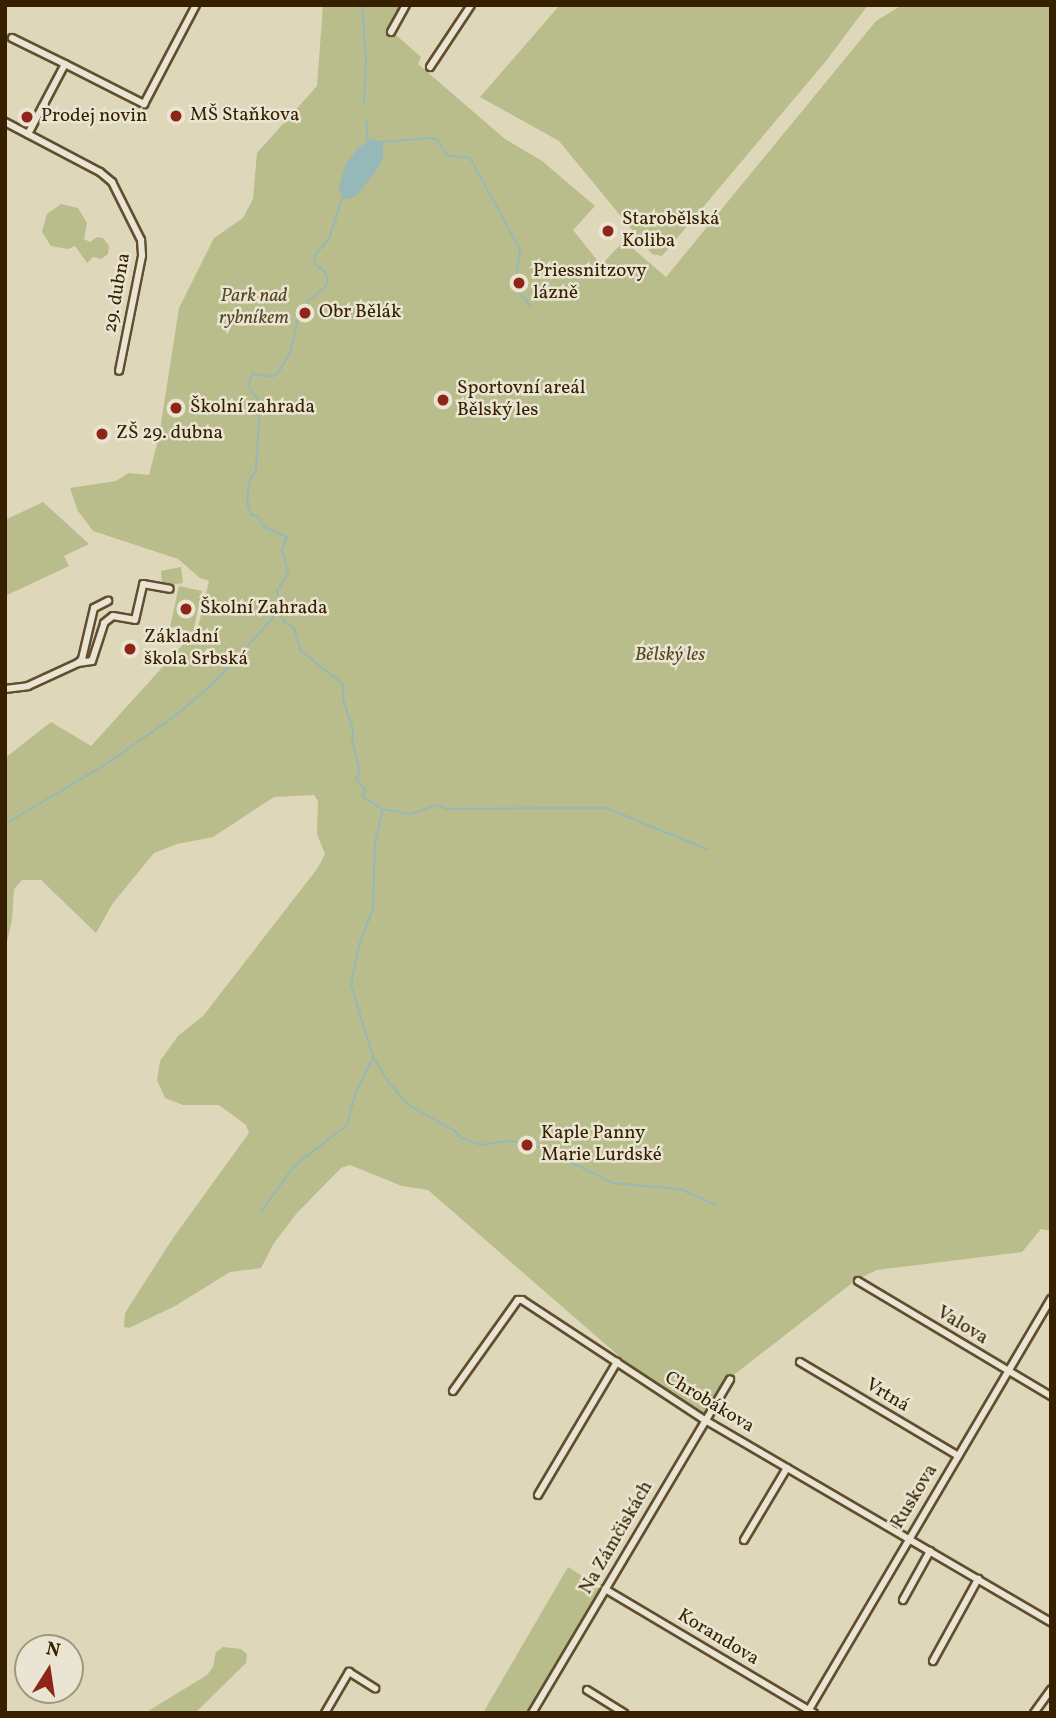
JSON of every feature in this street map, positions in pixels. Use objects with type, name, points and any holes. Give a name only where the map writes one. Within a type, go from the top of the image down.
[{"type":"street","points":[[12,38],[144,104],[196,5]]},
{"type":"street","points":[[391,32],[406,5]]},
{"type":"street","points":[[429,67],[471,5]]},
{"type":"street","points":[[28,134],[65,64]]},
{"type":"street","name":"29. dubna","points":[[5,122],[100,172],[112,182],[141,240],[142,257],[119,370]]},
{"type":"street","points":[[5,689],[28,686],[78,663],[92,661],[104,623],[113,616],[135,620],[143,584],[170,589]]},
{"type":"street","points":[[78,663],[82,659],[94,608],[108,601]]},
{"type":"street","name":"Valova","points":[[858,1281],[1051,1396]]},
{"type":"street","name":"Ruskova","points":[[810,1712],[908,1539],[1051,1298]]},
{"type":"street","name":"Chrobákova","points":[[453,1391],[518,1300],[541,1310],[705,1420],[1051,1622]]},
{"type":"street","points":[[538,1495],[617,1362]]},
{"type":"street","name":"Vrtná","points":[[800,1362],[958,1456]]},
{"type":"street","name":"Na Zámčiskách","points":[[532,1713],[730,1379]]},
{"type":"street","points":[[744,1540],[787,1468]]},
{"type":"street","points":[[903,1600],[930,1551]]},
{"type":"street","points":[[933,1661],[978,1579]]},
{"type":"street","name":"Korandova","points":[[606,1589],[810,1712]]},
{"type":"street","points":[[325,1713],[349,1672],[372,1686],[374,1676]]},
{"type":"street","points":[[1034,1713],[1051,1689]]},
{"type":"street","points":[[587,1690],[624,1713]]},
{"type":"green space","name":"Bělský les","points":[[323,5],[403,5],[387,37],[396,35],[421,57],[418,64],[505,139],[542,161],[595,206],[573,230],[601,265],[624,241],[666,277],[876,21],[902,5],[1051,5],[1051,1231],[1041,1229],[1022,1252],[877,1270],[856,1280],[731,1377],[701,1421],[650,1383],[428,1190],[402,1186],[350,1165],[341,1168],[297,1213],[274,1243],[261,1268],[230,1272],[175,1306],[129,1328],[124,1327],[125,1313],[173,1238],[249,1133],[246,1125],[219,1105],[183,1105],[165,1098],[157,1080],[160,1061],[178,1036],[203,1016],[317,869],[325,854],[317,834],[318,801],[314,795],[274,797],[213,837],[177,844],[154,853],[113,903],[96,933],[41,880],[22,880],[14,889],[12,920],[5,950],[5,758],[51,722],[91,746],[187,640],[195,641],[209,581],[200,578],[178,559],[93,531],[78,511],[70,488],[116,481],[129,473],[149,475],[159,436],[179,308],[214,238],[243,218],[253,199],[257,153],[317,86]]},
{"type":"green space","points":[[560,5],[868,5],[826,61],[662,256],[652,254],[559,141],[480,97]]},
{"type":"green space","points":[[61,204],[78,208],[87,223],[84,239],[90,242],[97,237],[103,238],[109,246],[108,254],[101,259],[93,257],[87,263],[75,246],[68,249],[51,246],[42,232],[47,214]]},
{"type":"green space","points":[[43,502],[89,544],[64,556],[69,566],[5,596],[5,520]]},
{"type":"green space","points":[[181,567],[183,583],[162,586],[161,571]]},
{"type":"green space","name":"Školní Zahrada","points":[[179,586],[202,591],[193,632],[170,627]]},
{"type":"green space","points":[[568,1567],[603,1589],[528,1713],[483,1713]]},
{"type":"green space","points":[[223,1647],[241,1649],[247,1654],[246,1663],[195,1713],[145,1713],[207,1675],[213,1667],[216,1652]]},
{"type":"water","points":[[371,139],[383,142],[383,156],[378,168],[358,194],[349,199],[342,198],[339,187],[346,164],[358,148]]},
{"type":"waterway","points":[[362,5],[366,59],[364,103]]},
{"type":"waterway","points":[[366,119],[368,140]]},
{"type":"waterway","points":[[381,142],[431,138],[438,140],[446,155],[470,158],[520,249],[515,286]]},
{"type":"waterway","points":[[342,199],[329,239],[316,254],[314,263],[325,272],[328,281],[325,287],[309,300],[299,315],[290,353],[278,373],[272,377],[252,374],[248,386],[259,401],[259,422],[256,470],[249,482],[247,503],[251,514],[258,517],[264,527],[287,537],[282,550],[288,573],[277,591],[279,611],[283,621],[294,628],[301,651],[343,684],[343,699],[353,730],[352,740],[360,771],[356,779],[365,789],[363,797],[382,809],[411,814],[437,805],[448,809],[606,808],[707,849]]},
{"type":"waterway","points":[[520,294],[531,306]]},
{"type":"waterway","points":[[5,824],[103,766],[175,716],[215,682],[279,611]]},
{"type":"waterway","points":[[261,1212],[294,1166],[347,1125],[355,1095],[373,1057],[351,985],[359,945],[373,908],[375,843],[382,812]]},
{"type":"waterway","points":[[374,1058],[389,1083],[409,1105],[455,1131],[461,1138],[481,1145],[507,1141],[531,1143],[613,1183],[680,1189],[716,1205]]},
{"type":"place","name":"MŠ Staňkova","points":[[176,116]]},
{"type":"place","name":"Prodej novin","points":[[27,117]]},
{"type":"place","name":"Starobělská Koliba","points":[[608,231]]},
{"type":"place","name":"Priessnitzovy lázně","points":[[519,283]]},
{"type":"place","name":"Obr Bělák","points":[[305,313]]},
{"type":"place","name":"Sportovní areál Bělský les","points":[[443,400]]},
{"type":"place","name":"Školní zahrada","points":[[176,408]]},
{"type":"place","name":"ZŠ 29. dubna","points":[[102,434]]},
{"type":"place","name":"Školní Zahrada","points":[[186,609]]},
{"type":"place","name":"Základní škola Srbská","points":[[130,649]]},
{"type":"place","name":"Kaple Panny Marie Lurdské","points":[[527,1145]]},
{"type":"park label","name":"Park nad rybníkem","points":[[254,308]]}]
